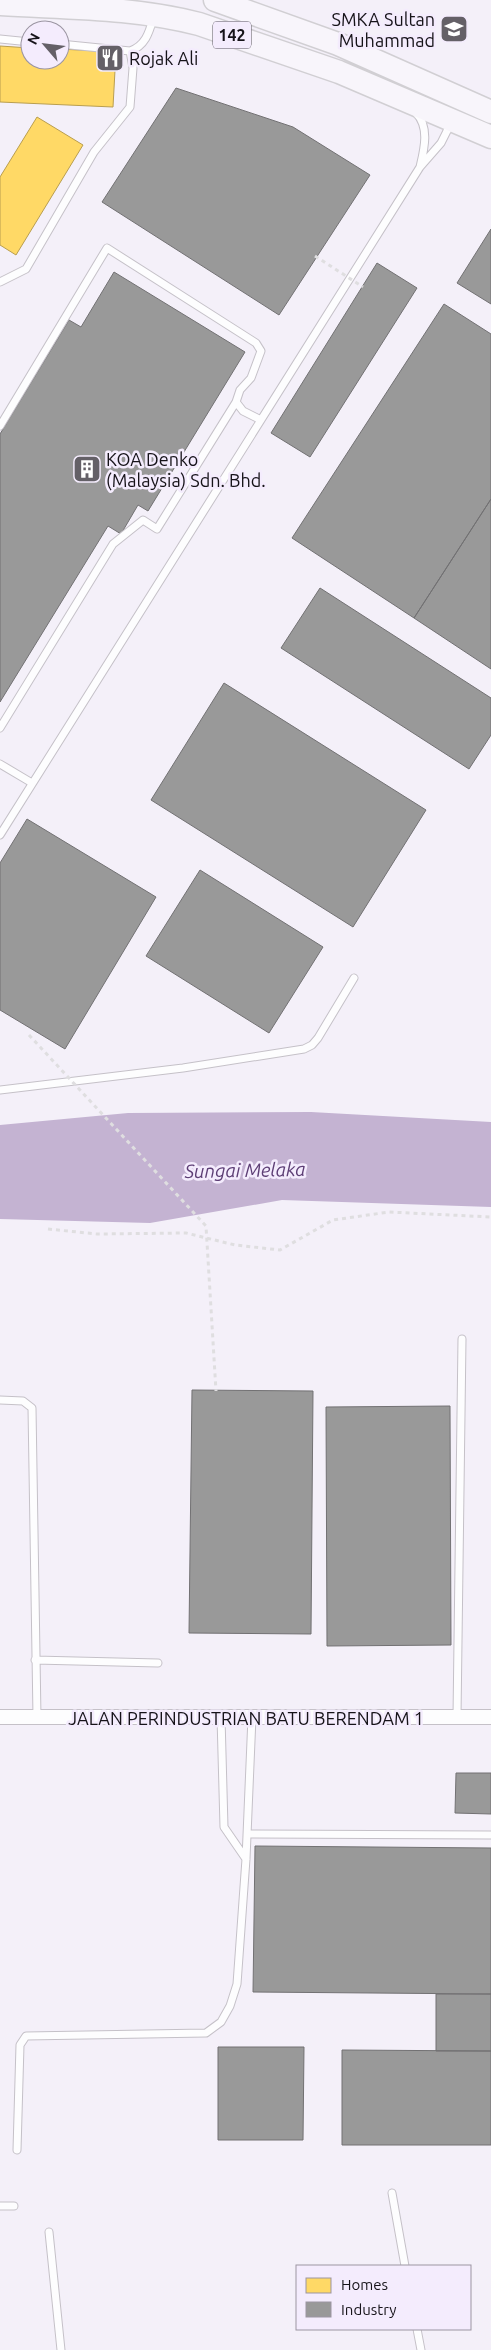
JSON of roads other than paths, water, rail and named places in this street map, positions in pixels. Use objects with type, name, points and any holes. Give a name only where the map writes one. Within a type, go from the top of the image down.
[{"type":"main road","points":[[118,0],[164,9],[198,24]]},
{"type":"main road","name":"142","points":[[216,0],[338,44],[457,109],[491,137]]},
{"type":"main road","name":"142","points":[[0,4],[102,10],[154,16],[198,24],[339,72],[402,98],[457,109],[491,112]]},
{"type":"street","name":"JALAN PERINDUSTRIAN BATU BERENDAM 1","points":[[0,1718],[491,1717]]},
{"type":"lane","points":[[70,45],[130,51],[138,48],[147,37],[154,16]]},
{"type":"lane","points":[[0,39],[20,41]]},
{"type":"lane","points":[[0,282],[26,269],[94,152],[130,107],[133,68],[130,51]]},
{"type":"lane","points":[[402,98],[419,115],[424,129],[424,147],[420,167]]},
{"type":"lane","points":[[0,835],[420,167],[442,142],[457,109]]},
{"type":"lane","points":[[0,426],[107,248],[256,343],[260,351],[251,378],[240,390],[236,402],[158,530],[143,520],[113,544],[0,728]]},
{"type":"lane","points":[[236,402],[244,411],[261,420]]},
{"type":"lane","points":[[0,764],[32,783]]},
{"type":"lane","points":[[0,1090],[192,1067],[304,1049],[312,1045],[318,1038],[354,978]]},
{"type":"lane","points":[[457,1718],[462,1339]]},
{"type":"lane","points":[[0,1400],[23,1401],[32,1408],[37,1718]]},
{"type":"lane","points":[[35,1660],[158,1663]]},
{"type":"lane","points":[[221,1717],[224,1827],[246,1859]]},
{"type":"lane","points":[[17,2150],[20,2045],[26,2036],[206,2033],[222,2022],[230,2006],[237,1984],[246,1859],[252,1717]]},
{"type":"lane","points":[[247,1834],[491,1835]]},
{"type":"lane","points":[[392,2193],[405,2265]]},
{"type":"lane","points":[[0,2206],[14,2206]]},
{"type":"lane","points":[[49,2232],[61,2350]]},
{"type":"lane","points":[[417,2330],[421,2350]]},
{"type":"water","name":"Sungai Melaka","points":[[311,1112],[491,1122],[491,1207],[282,1200],[150,1223],[0,1219],[0,1125],[128,1113]]},
{"type":"place","name":"SMKA Sultan Muhammad","points":[[454,29]]},
{"type":"place","name":"Rojak Ali","points":[[110,58]]},
{"type":"place","name":"KOA Denko (Malaysia) Sdn. Bhd.","points":[[87,469]]}]
